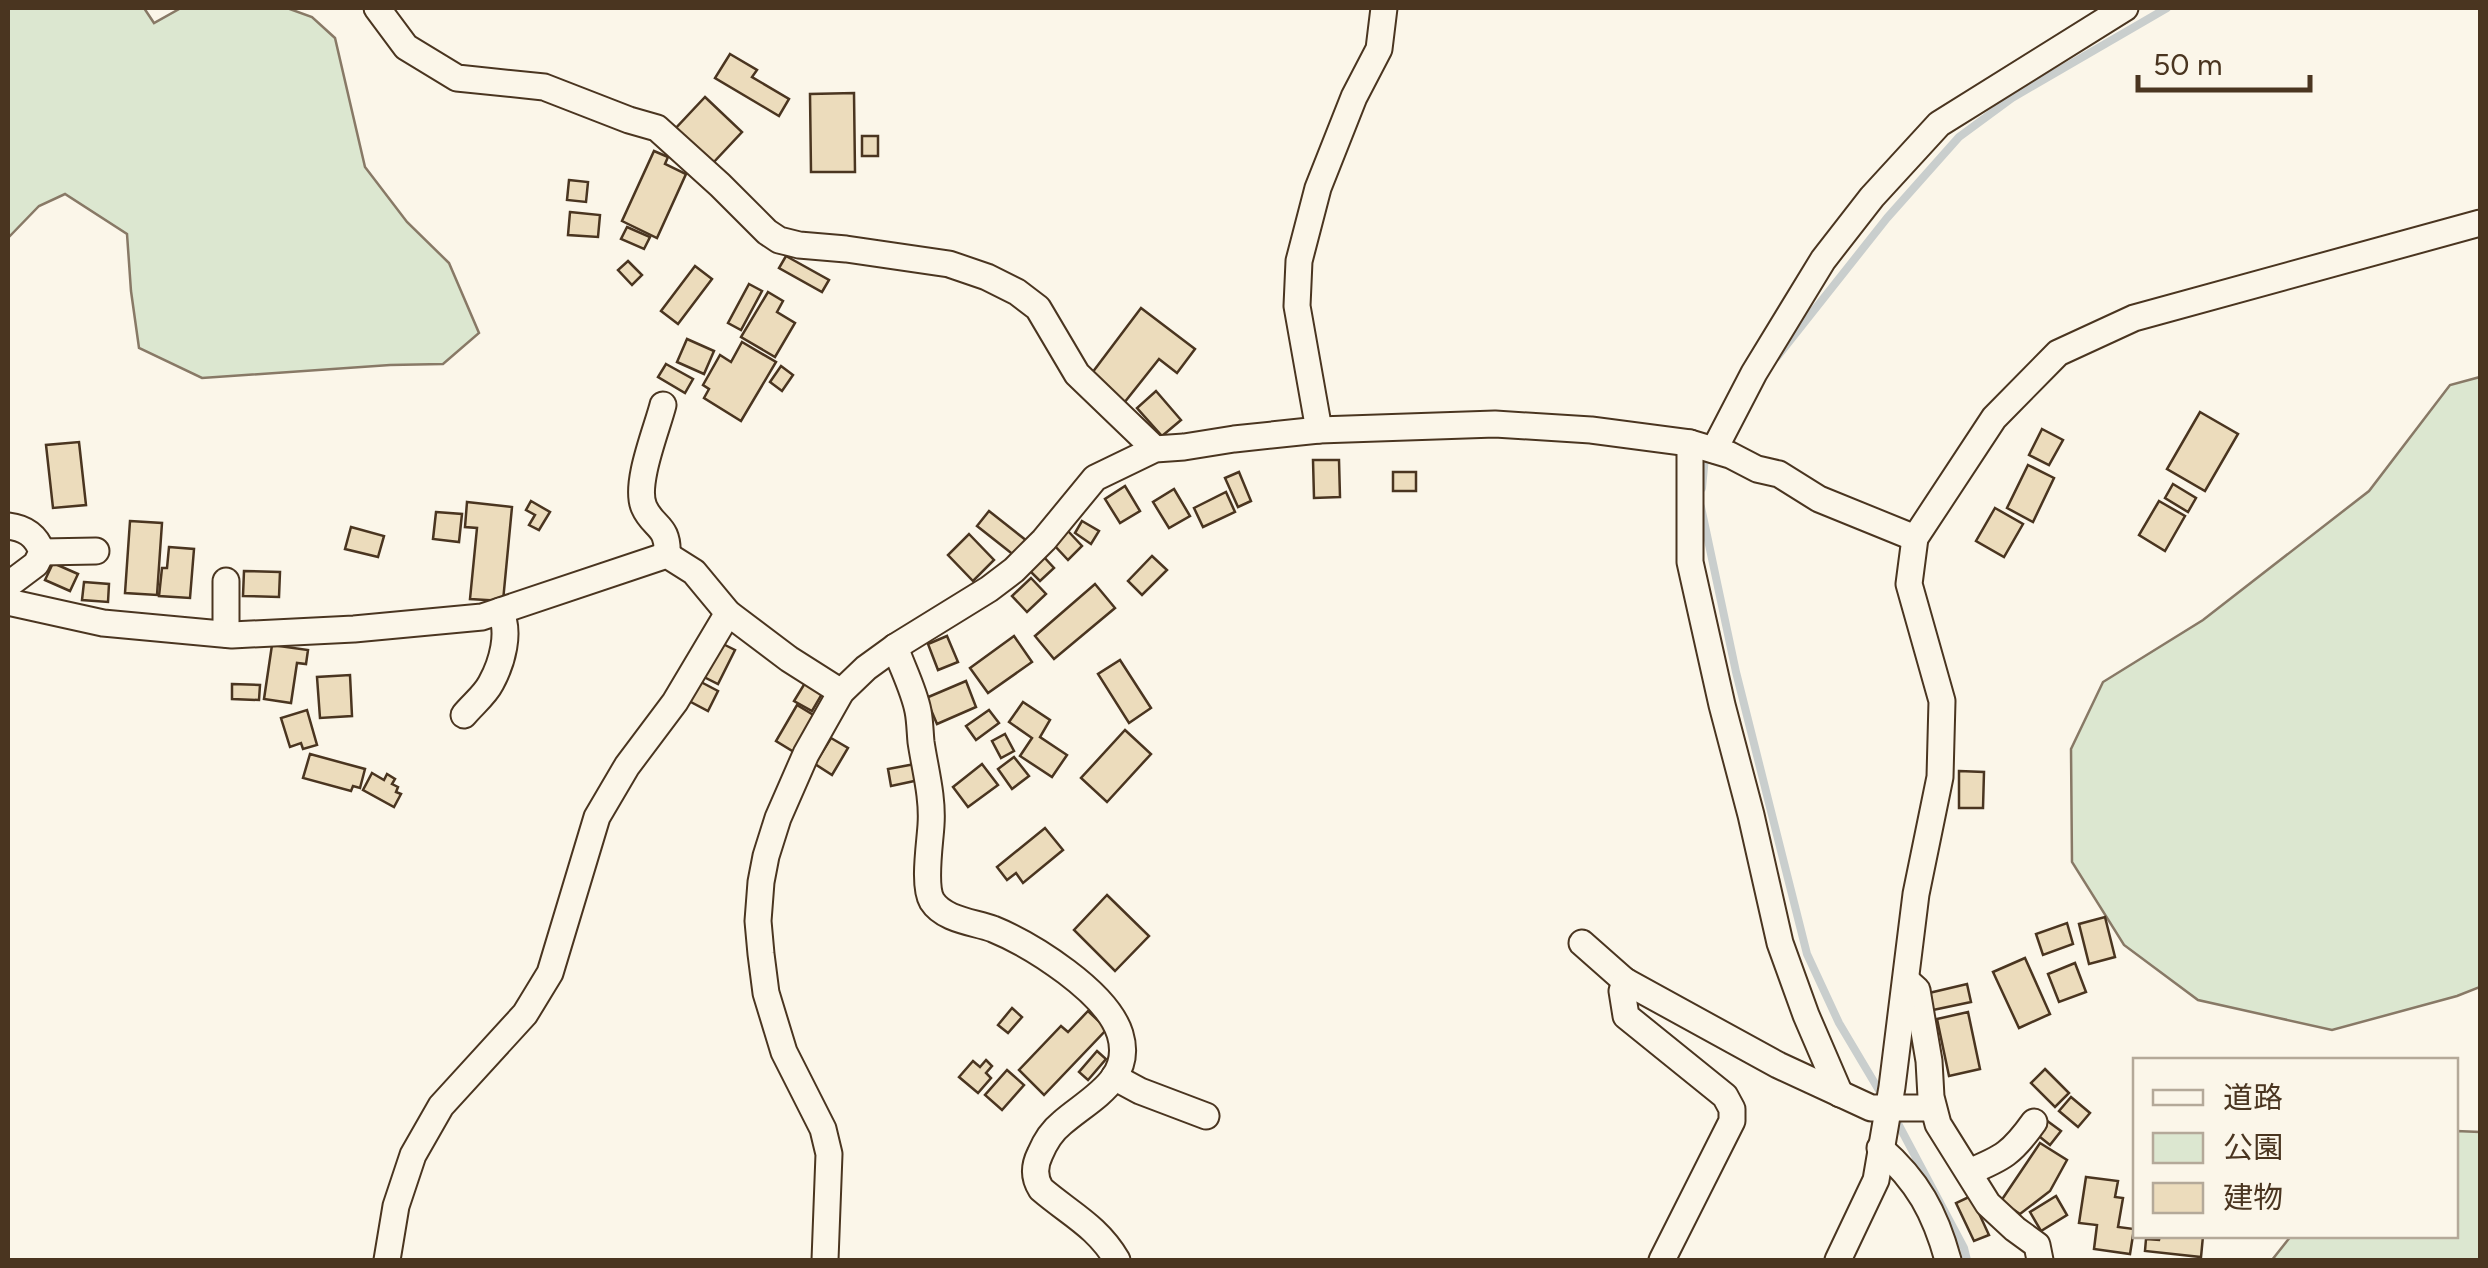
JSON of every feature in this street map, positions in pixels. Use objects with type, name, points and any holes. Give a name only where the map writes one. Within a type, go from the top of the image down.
[{"type":"street","points":[[377,8],[406,47],[458,78],[544,87],[658,128],[779,240],[949,264],[1017,292],[1038,308],[1076,374],[1155,449]]},
{"type":"street","points":[[1319,430],[1297,306],[1299,260],[1318,188],[1354,97],[1379,49],[1384,8]]},
{"type":"street","points":[[1840,1094],[1780,943],[1690,562],[1702,446],[1754,373],[1823,260],[1872,197],[1939,124],[2125,8]]},
{"type":"street","points":[[1838,1260],[1876,1180],[1916,894],[1940,776],[1942,701],[1909,584],[1915,538],[1994,418],[2058,352],[2134,318],[2480,223]]},
{"type":"street","points":[[664,406],[642,487],[644,507],[668,541],[667,555]]},
{"type":"street","points":[[825,1260],[829,1154],[823,1129],[784,1052],[766,993],[758,921],[766,856],[778,818],[806,754],[842,692],[895,646],[1014,570],[1095,478],[1155,449],[1319,430],[1495,424],[1590,430],[1702,446],[1730,455],[1757,469],[1779,474],[1819,499],[1915,538]]},
{"type":"street","points":[[8,526],[32,534],[42,552]]},
{"type":"street","points":[[42,552],[96,550]]},
{"type":"street","points":[[8,585],[36,564],[42,552]]},
{"type":"street","points":[[8,602],[103,623],[226,634],[354,629],[482,618],[667,555]]},
{"type":"street","points":[[667,555],[694,572],[728,613],[842,692]]},
{"type":"street","points":[[226,581],[226,634]]},
{"type":"street","points":[[464,715],[490,685],[503,651],[506,622],[500,611]]},
{"type":"street","points":[[387,1260],[396,1206],[413,1155],[441,1106],[525,1014],[550,973],[597,818],[627,766],[675,702],[728,613]]},
{"type":"street","points":[[895,646],[918,710],[932,810],[928,886],[932,901],[946,913],[1016,941],[1086,986],[1112,1018],[1120,1035],[1122,1051],[1114,1077],[1047,1138],[1035,1174],[1041,1190],[1086,1222],[1116,1260]]},
{"type":"street","points":[[1582,943],[1626,981],[1778,1066],[1870,1108],[1933,1108]]},
{"type":"street","points":[[1906,980],[1917,990],[1938,1124],[1988,1204],[2037,1244],[2040,1260]]},
{"type":"street","points":[[1626,981],[1622,991],[1626,1016],[1725,1096],[1732,1109],[1732,1121],[1662,1260]]},
{"type":"street","points":[[1114,1077],[1206,1116]]},
{"type":"street","points":[[1968,1172],[1998,1160],[2016,1147],[2034,1122]]},
{"type":"street","points":[[1880,1148],[1902,1167],[1929,1206],[1948,1260]]},
{"type":"green space","points":[[8,8],[144,8],[154,23],[181,8],[287,8],[312,17],[335,38],[365,167],[407,222],[449,263],[479,333],[443,364],[202,378],[139,348],[127,234],[65,194],[39,206],[8,238]]},
{"type":"green space","points":[[2480,377],[2480,987],[2332,1030],[2198,1000],[2124,945],[2072,862],[2071,749],[2103,682],[2203,620],[2369,491],[2450,385]]},
{"type":"green space","points":[[2458,1131],[2480,1132],[2480,1260],[2272,1260],[2289,1238],[2458,1238]]},
{"type":"building","points":[[730,54],[757,70],[752,77],[789,99],[779,116],[715,78]]},
{"type":"building","points":[[854,93],[855,172],[811,172],[810,94]]},
{"type":"building","points":[[705,97],[742,132],[712,164],[675,129]]},
{"type":"building","points":[[862,136],[878,136],[878,156],[862,156]]},
{"type":"building","points":[[654,151],[668,157],[665,164],[686,174],[657,238],[622,221]]},
{"type":"building","points":[[569,180],[588,182],[586,202],[567,200]]},
{"type":"building","points":[[570,212],[600,215],[598,237],[568,235]]},
{"type":"building","points":[[627,227],[650,237],[644,249],[621,239]]},
{"type":"building","points":[[786,256],[829,280],[822,292],[779,268]]},
{"type":"building","points":[[628,261],[642,275],[632,285],[618,270]]},
{"type":"building","points":[[695,266],[712,279],[678,324],[661,311]]},
{"type":"building","points":[[749,284],[762,291],[741,330],[728,323]]},
{"type":"building","points":[[768,292],[783,301],[777,312],[795,323],[775,357],[741,337]]},
{"type":"building","points":[[1141,308],[1195,349],[1177,373],[1159,359],[1124,403],[1089,377]]},
{"type":"building","points":[[687,339],[714,351],[704,374],[677,362]]},
{"type":"building","points":[[742,342],[776,362],[741,421],[704,398],[709,389],[703,385],[720,355],[731,362]]},
{"type":"building","points":[[666,364],[693,379],[685,393],[658,377]]},
{"type":"building","points":[[781,366],[793,375],[782,391],[770,382]]},
{"type":"building","points":[[1156,391],[1181,420],[1162,436],[1137,408]]},
{"type":"building","points":[[2200,412],[2238,434],[2205,491],[2167,469]]},
{"type":"building","points":[[2042,429],[2063,440],[2049,465],[2029,455]]},
{"type":"building","points":[[79,442],[86,505],[53,508],[46,445]]},
{"type":"building","points":[[1313,460],[1339,460],[1340,497],[1314,498]]},
{"type":"building","points":[[2028,465],[2054,478],[2033,522],[2007,508]]},
{"type":"building","points":[[1239,472],[1251,501],[1238,507],[1225,478]]},
{"type":"building","points":[[1393,472],[1416,472],[1416,491],[1393,491]]},
{"type":"building","points":[[2173,484],[2196,498],[2188,512],[2165,498]]},
{"type":"building","points":[[1125,486],[1140,511],[1120,523],[1105,499]]},
{"type":"building","points":[[1174,489],[1190,516],[1169,528],[1153,502]]},
{"type":"building","points":[[1226,492],[1235,512],[1203,527],[1194,508]]},
{"type":"building","points":[[531,501],[550,512],[539,530],[529,525],[535,515],[526,510]]},
{"type":"building","points":[[2159,501],[2185,516],[2165,551],[2139,535]]},
{"type":"building","points":[[467,502],[512,507],[503,601],[470,599],[477,528],[465,527]]},
{"type":"building","points":[[1995,508],[2023,524],[2004,557],[1976,541]]},
{"type":"building","points":[[989,511],[1027,541],[1015,556],[977,526]]},
{"type":"building","points":[[436,512],[462,514],[459,542],[433,539]]},
{"type":"building","points":[[130,521],[162,523],[157,595],[125,593]]},
{"type":"building","points":[[1082,521],[1099,531],[1091,544],[1075,533]]},
{"type":"building","points":[[351,527],[384,536],[378,557],[345,549]]},
{"type":"building","points":[[1068,531],[1082,546],[1068,560],[1054,545]]},
{"type":"building","points":[[969,534],[994,560],[973,581],[948,555]]},
{"type":"building","points":[[169,547],[194,549],[190,598],[159,596]]},
{"type":"building","points":[[1043,556],[1054,568],[1040,581],[1028,569]]},
{"type":"building","points":[[1152,556],[1167,570],[1142,595],[1128,581]]},
{"type":"building","points":[[53,563],[78,574],[70,591],[45,580]]},
{"type":"building","points":[[244,571],[280,572],[279,597],[243,596]]},
{"type":"building","points":[[1031,578],[1046,594],[1027,612],[1012,596]]},
{"type":"building","points":[[84,582],[109,584],[108,602],[82,600]]},
{"type":"building","points":[[1095,584],[1115,608],[1054,659],[1035,636]]},
{"type":"building","points":[[947,636],[958,662],[938,670],[928,644]]},
{"type":"building","points":[[1014,636],[1032,662],[988,693],[970,668]]},
{"type":"building","points":[[715,640],[735,650],[718,684],[698,674]]},
{"type":"building","points":[[272,645],[308,650],[306,664],[297,663],[291,703],[264,699]]},
{"type":"building","points":[[1120,660],[1151,708],[1129,723],[1098,674]]},
{"type":"building","points":[[350,675],[352,716],[320,718],[317,677]]},
{"type":"building","points":[[699,681],[718,691],[708,711],[689,701]]},
{"type":"building","points":[[966,681],[976,707],[937,724],[926,698]]},
{"type":"building","points":[[805,683],[822,694],[812,711],[794,701]]},
{"type":"building","points":[[232,684],[260,685],[259,700],[232,699]]},
{"type":"building","points":[[1023,702],[1050,720],[1040,737],[1067,755],[1052,777],[1020,756],[1032,738],[1009,722]]},
{"type":"building","points":[[797,705],[815,716],[794,752],[776,741]]},
{"type":"building","points":[[307,710],[317,745],[303,749],[301,743],[290,747],[281,718]]},
{"type":"building","points":[[989,710],[999,723],[976,740],[966,726]]},
{"type":"building","points":[[1125,730],[1151,754],[1107,802],[1081,778]]},
{"type":"building","points":[[1005,734],[1014,751],[1001,758],[992,741]]},
{"type":"building","points":[[831,738],[848,748],[832,775],[815,764]]},
{"type":"building","points":[[310,754],[365,769],[360,788],[353,786],[351,791],[303,778]]},
{"type":"building","points":[[1014,757],[1029,776],[1012,789],[998,769]]},
{"type":"building","points":[[915,764],[919,780],[891,786],[888,769]]},
{"type":"building","points":[[982,764],[998,785],[968,807],[953,787]]},
{"type":"building","points":[[1959,771],[1984,772],[1983,808],[1959,808]]},
{"type":"building","points":[[372,773],[384,780],[387,774],[395,779],[392,784],[401,794],[394,807],[363,790]]},
{"type":"building","points":[[1045,828],[1063,850],[1023,883],[1016,873],[1007,880],[997,867]]},
{"type":"building","points":[[1107,895],[1149,936],[1115,971],[1074,930]]},
{"type":"building","points":[[2105,917],[2115,957],[2089,964],[2079,924]]},
{"type":"building","points":[[2067,923],[2073,944],[2043,955],[2036,934]]},
{"type":"building","points":[[2025,958],[2050,1014],[2019,1028],[1993,972]]},
{"type":"building","points":[[2075,963],[2086,992],[2059,1002],[2048,974]]},
{"type":"building","points":[[1967,984],[1971,1002],[1933,1010],[1929,993]]},
{"type":"building","points":[[1012,1008],[1022,1017],[1008,1033],[998,1025]]},
{"type":"building","points":[[1088,1011],[1107,1029],[1044,1095],[1019,1070],[1061,1026],[1068,1032]]},
{"type":"building","points":[[1968,1012],[1980,1069],[1949,1076],[1937,1019]]},
{"type":"building","points":[[1097,1051],[1106,1059],[1088,1080],[1079,1072]]},
{"type":"building","points":[[986,1060],[992,1066],[986,1073],[991,1078],[978,1093],[959,1077],[973,1061],[980,1067]]},
{"type":"building","points":[[2045,1069],[2069,1093],[2055,1107],[2031,1083]]},
{"type":"building","points":[[1007,1070],[1024,1085],[1002,1110],[985,1095]]},
{"type":"building","points":[[2071,1097],[2090,1113],[2078,1127],[2059,1111]]},
{"type":"building","points":[[2046,1120],[2061,1131],[2050,1145],[2035,1133]]},
{"type":"building","points":[[2040,1143],[2067,1160],[2050,1191],[2020,1214],[2001,1201]]},
{"type":"building","points":[[2086,1177],[2118,1181],[2115,1197],[2123,1198],[2118,1227],[2133,1229],[2130,1254],[2094,1249],[2097,1225],[2079,1223]]},
{"type":"building","points":[[1971,1196],[1989,1235],[1974,1241],[1956,1203]]},
{"type":"building","points":[[2056,1196],[2067,1215],[2041,1231],[2030,1212]]},
{"type":"building","points":[[2203,1238],[2201,1257],[2145,1251],[2146,1239]]},
{"type":"waterway","points":[[1777,357],[1887,218],[1959,137],[2012,98],[2167,8]]},
{"type":"waterway","points":[[1702,488],[1707,453]]},
{"type":"waterway","points":[[1701,507],[1736,672],[1807,954],[1839,1023],[1883,1097]]},
{"type":"waterway","points":[[1895,1118],[1967,1260]]}]
